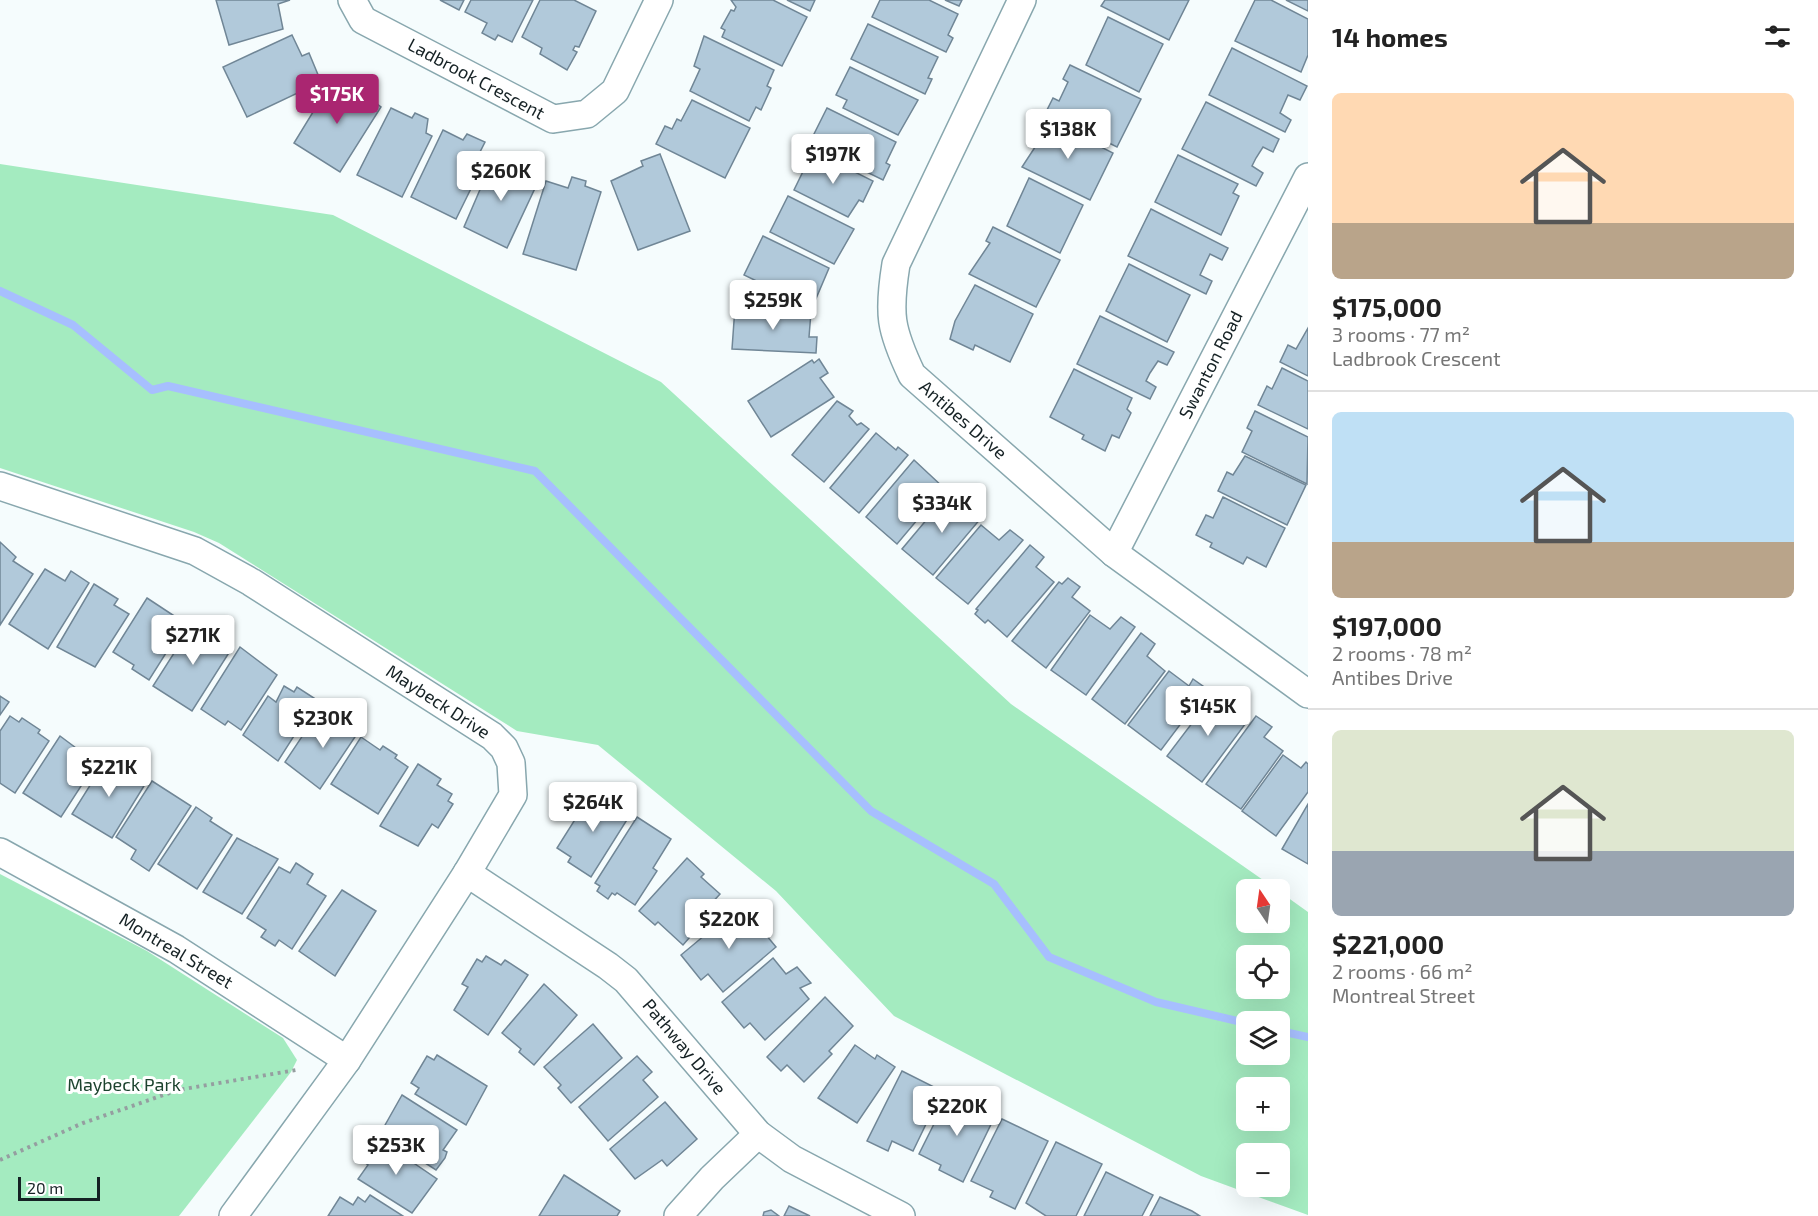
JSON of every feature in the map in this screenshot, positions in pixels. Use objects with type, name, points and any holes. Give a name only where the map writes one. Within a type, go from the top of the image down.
[{"type":"street","name":"Ladbrook Crescent","points":[[351,0],[363,20],[553,119],[588,114],[615,91],[659,0]]},
{"type":"street","name":"Antibes Drive","points":[[1022,0],[896,264],[890,302],[895,340],[912,375],[1114,553],[1308,694]]},
{"type":"street","name":"Swanton Road","points":[[1114,553],[1308,177]]},
{"type":"street","name":"Maybeck Drive","points":[[0,486],[195,551],[251,582],[492,736],[504,748],[511,763],[513,795],[467,873],[347,1060],[233,1216]]},
{"type":"street","name":"Montreal Street","points":[[0,852],[176,949],[347,1060]]},
{"type":"street","name":"Pathway Drive","points":[[467,873],[626,980],[758,1134],[792,1159],[901,1216]]},
{"type":"street","points":[[678,1216],[712,1178],[758,1134]]},
{"type":"path","points":[[0,1160],[83,1123],[178,1090],[297,1070]]},
{"type":"green space","points":[[0,164],[333,215],[661,382],[1011,704],[1262,879],[1236,879],[1236,933],[1290,933],[1290,899],[1308,912],[1308,1215],[1259,1197],[1290,1197],[1290,1143],[1236,1143],[1236,1189],[1201,1176],[894,1016],[776,891],[598,745],[517,731],[219,543],[194,532],[0,468]]},
{"type":"green space","name":"Maybeck Park","points":[[0,874],[147,951],[283,1038],[297,1060],[291,1072],[179,1216],[0,1216]]},
{"type":"building","points":[[216,0],[290,0],[278,4],[283,29],[229,45]]},
{"type":"building","points":[[440,0],[464,0],[459,10]]},
{"type":"building","points":[[471,0],[533,0],[512,42],[498,35],[495,40],[482,33],[487,23],[465,12]]},
{"type":"building","points":[[540,0],[574,0],[596,11],[579,47],[575,46],[573,50],[577,52],[567,70],[540,54],[542,48],[522,37]]},
{"type":"building","points":[[731,0],[773,0],[807,17],[782,66],[722,37],[725,30],[721,28],[731,10],[734,11],[736,7]]},
{"type":"building","points":[[787,0],[815,0],[810,11]]},
{"type":"building","points":[[880,0],[929,0],[958,14],[948,35],[953,38],[946,52],[872,17]]},
{"type":"building","points":[[945,0],[962,0],[959,6]]},
{"type":"building","points":[[1105,0],[1189,0],[1169,40],[1101,6]]},
{"type":"building","points":[[1255,0],[1271,0],[1308,19],[1308,55],[1301,72],[1235,41]]},
{"type":"building","points":[[1286,0],[1308,0],[1308,11]]},
{"type":"building","points":[[1108,17],[1163,44],[1139,92],[1086,65]]},
{"type":"building","points":[[868,24],[938,57],[928,78],[932,79],[925,94],[851,59]]},
{"type":"building","points":[[292,35],[302,56],[309,53],[321,82],[247,117],[223,67]]},
{"type":"building","points":[[704,36],[774,70],[767,86],[771,88],[761,110],[756,107],[749,121],[690,91],[700,69],[694,66]]},
{"type":"building","points":[[1232,48],[1307,86],[1300,100],[1288,95],[1280,113],[1291,120],[1285,132],[1209,95]]},
{"type":"building","points":[[1070,65],[1141,99],[1117,147],[1046,112],[1053,98],[1059,101],[1068,82],[1063,79]]},
{"type":"building","points":[[850,67],[918,100],[898,135],[843,108],[847,100],[836,95]]},
{"type":"building","points":[[332,81],[352,94],[356,88],[381,107],[340,172],[294,143]]},
{"type":"building","points":[[692,100],[750,128],[725,178],[656,144],[665,126],[672,129],[677,119],[681,121]]},
{"type":"building","points":[[1206,102],[1279,139],[1273,152],[1263,147],[1252,166],[1263,173],[1256,186],[1182,149]]},
{"type":"building","points":[[391,108],[412,118],[415,113],[428,119],[426,133],[432,136],[402,197],[357,175]]},
{"type":"building","points":[[827,108],[896,142],[886,163],[890,165],[883,180],[809,144]]},
{"type":"building","points":[[1046,119],[1113,153],[1090,200],[1022,167],[1043,135],[1039,133]]},
{"type":"building","points":[[443,130],[463,140],[467,134],[485,142],[478,156],[485,160],[456,219],[411,197]]},
{"type":"building","points":[[813,151],[873,181],[863,202],[859,200],[848,217],[794,190]]},
{"type":"building","points":[[660,154],[690,231],[638,250],[611,181],[643,166],[641,161]]},
{"type":"building","points":[[1178,155],[1238,184],[1233,193],[1239,196],[1221,235],[1155,202]]},
{"type":"building","points":[[494,157],[532,172],[528,182],[536,186],[507,248],[464,227]]},
{"type":"building","points":[[572,177],[586,181],[585,186],[601,192],[576,270],[523,254],[546,181],[568,188]]},
{"type":"building","points":[[1029,178],[1083,205],[1060,253],[1007,226]]},
{"type":"building","points":[[788,196],[854,229],[834,264],[770,232]]},
{"type":"building","points":[[1151,209],[1228,248],[1222,260],[1210,254],[1200,275],[1212,281],[1206,294],[1128,256]]},
{"type":"building","points":[[993,227],[1060,260],[1036,307],[969,274],[990,243],[986,241]]},
{"type":"building","points":[[763,236],[829,268],[812,308],[744,275]]},
{"type":"building","points":[[1129,264],[1190,295],[1167,342],[1106,311]]},
{"type":"building","points":[[975,285],[1033,314],[1010,362],[975,345],[973,350],[950,339],[955,321]]},
{"type":"building","points":[[735,307],[811,312],[809,337],[817,337],[816,353],[732,349]]},
{"type":"building","points":[[1100,316],[1174,352],[1167,365],[1158,361],[1150,373],[1146,381],[1156,387],[1150,399],[1077,364]]},
{"type":"building","points":[[1308,328],[1308,376],[1280,362],[1288,345],[1296,349]]},
{"type":"building","points":[[819,359],[828,373],[820,378],[834,397],[771,437],[748,401],[812,360],[814,363]]},
{"type":"building","points":[[1282,368],[1308,381],[1308,429],[1258,405],[1267,386],[1272,389]]},
{"type":"building","points":[[1074,369],[1132,398],[1127,409],[1131,413],[1119,438],[1112,435],[1105,451],[1082,439],[1084,435],[1050,417]]},
{"type":"building","points":[[837,401],[853,411],[849,416],[857,425],[861,423],[869,429],[824,482],[792,455]]},
{"type":"building","points":[[1255,411],[1308,437],[1307,484],[1242,452],[1252,431],[1247,428]]},
{"type":"building","points":[[876,433],[896,450],[898,447],[908,455],[859,513],[830,488]]},
{"type":"building","points":[[1245,456],[1306,485],[1287,525],[1218,491],[1227,472],[1233,475]]},
{"type":"building","points":[[914,460],[944,488],[897,544],[866,517]]},
{"type":"building","points":[[949,493],[982,517],[933,575],[902,549]]},
{"type":"building","points":[[1223,497],[1285,528],[1266,567],[1247,557],[1243,564],[1210,547],[1212,543],[1196,535],[1206,515],[1213,518]]},
{"type":"building","points":[[981,525],[999,540],[1010,530],[1023,540],[968,604],[936,578]]},
{"type":"building","points":[[0,542],[16,557],[13,561],[33,574],[0,625]]},
{"type":"building","points":[[1030,545],[1044,557],[1036,567],[1054,582],[1007,637],[988,620],[985,623],[975,614],[978,610],[976,609]]},
{"type":"building","points":[[45,569],[65,581],[71,571],[89,583],[48,649],[9,624]]},
{"type":"building","points":[[1068,578],[1080,587],[1072,597],[1090,611],[1046,668],[1012,641],[1059,582],[1062,584]]},
{"type":"building","points":[[94,584],[118,599],[114,605],[129,614],[95,667],[57,647]]},
{"type":"building","points":[[147,598],[185,623],[149,680],[132,669],[134,665],[113,652]]},
{"type":"building","points":[[1090,615],[1110,629],[1121,617],[1135,627],[1086,695],[1051,670]]},
{"type":"building","points":[[203,620],[217,629],[213,635],[232,648],[192,711],[153,686],[190,628],[195,631]]},
{"type":"building","points":[[1141,633],[1155,644],[1147,656],[1165,671],[1125,724],[1092,699]]},
{"type":"building","points":[[240,647],[277,675],[241,730],[228,721],[225,725],[201,709]]},
{"type":"building","points":[[1169,671],[1189,686],[1193,679],[1207,689],[1161,750],[1128,725]]},
{"type":"building","points":[[284,686],[294,692],[297,687],[317,700],[278,761],[243,735],[268,696],[276,702]]},
{"type":"building","points":[[1218,689],[1233,699],[1226,708],[1246,723],[1202,782],[1167,756]]},
{"type":"building","points":[[0,696],[9,702],[0,715]]},
{"type":"building","points":[[338,712],[361,728],[320,789],[285,762],[311,723],[317,728],[328,716],[333,720]]},
{"type":"building","points":[[10,716],[19,722],[22,718],[40,730],[38,733],[49,741],[15,793],[0,783],[0,731]]},
{"type":"building","points":[[1256,716],[1272,727],[1264,737],[1283,751],[1241,809],[1206,784]]},
{"type":"building","points":[[60,736],[96,763],[61,817],[23,793]]},
{"type":"building","points":[[361,737],[380,750],[383,746],[397,755],[395,758],[408,767],[378,814],[331,784]]},
{"type":"building","points":[[1283,755],[1301,768],[1306,762],[1308,764],[1308,792],[1276,836],[1242,811]]},
{"type":"building","points":[[106,760],[147,781],[112,838],[72,814]]},
{"type":"building","points":[[418,764],[441,779],[437,785],[452,794],[448,801],[453,804],[438,828],[432,824],[418,846],[380,826]]},
{"type":"building","points":[[152,781],[191,806],[149,871],[131,859],[136,850],[116,837]]},
{"type":"building","points":[[593,791],[630,815],[591,877],[568,862],[571,857],[557,848]]},
{"type":"building","points":[[1308,804],[1308,864],[1282,849]]},
{"type":"building","points":[[196,807],[212,818],[210,821],[232,835],[197,889],[158,864]]},
{"type":"building","points":[[637,817],[671,839],[653,868],[657,871],[635,905],[617,893],[615,895],[612,893],[608,899],[597,891],[600,886],[595,883]]},
{"type":"building","points":[[237,838],[278,859],[242,914],[203,892]]},
{"type":"building","points":[[687,858],[704,874],[701,877],[720,894],[698,918],[703,922],[683,945],[658,922],[655,925],[639,911]]},
{"type":"building","points":[[296,863],[313,874],[307,884],[326,896],[292,949],[279,940],[275,946],[261,937],[266,930],[247,918],[279,867],[290,873]]},
{"type":"building","points":[[342,890],[376,911],[335,976],[299,951]]},
{"type":"building","points":[[741,905],[776,947],[723,992],[708,974],[701,980],[681,955]]},
{"type":"building","points":[[486,956],[501,965],[505,960],[528,975],[488,1035],[454,1010],[468,987],[462,984],[477,959],[482,962]]},
{"type":"building","points":[[773,958],[786,974],[797,967],[811,983],[800,988],[809,999],[765,1040],[750,1023],[744,1028],[722,1002]]},
{"type":"building","points":[[544,984],[577,1015],[534,1065],[519,1052],[521,1049],[502,1033]]},
{"type":"building","points":[[825,997],[853,1026],[829,1051],[832,1054],[804,1082],[787,1065],[781,1071],[767,1057]]},
{"type":"building","points":[[593,1024],[622,1058],[571,1103],[558,1088],[561,1085],[544,1067]]},
{"type":"building","points":[[855,1045],[875,1059],[877,1055],[895,1067],[857,1123],[818,1098]]},
{"type":"building","points":[[437,1055],[487,1086],[466,1125],[415,1094],[419,1088],[411,1083],[427,1056],[434,1060]]},
{"type":"building","points":[[637,1056],[652,1072],[643,1080],[658,1097],[608,1141],[579,1107]]},
{"type":"building","points":[[902,1071],[942,1091],[913,1151],[892,1141],[888,1151],[867,1141]]},
{"type":"building","points":[[949,1094],[995,1116],[963,1182],[939,1170],[941,1165],[919,1154]]},
{"type":"building","points":[[402,1095],[457,1130],[443,1150],[447,1152],[445,1158],[436,1170],[380,1134]]},
{"type":"building","points":[[665,1102],[697,1139],[667,1166],[662,1160],[635,1179],[610,1149]]},
{"type":"building","points":[[1002,1119],[1048,1141],[1015,1209],[990,1197],[993,1191],[971,1181]]},
{"type":"building","points":[[377,1138],[437,1179],[412,1213],[358,1179],[368,1165],[363,1161]]},
{"type":"building","points":[[1056,1142],[1102,1164],[1076,1216],[1046,1216],[1026,1203]]},
{"type":"building","points":[[1106,1172],[1153,1195],[1142,1216],[1084,1216]]},
{"type":"building","points":[[564,1175],[620,1211],[617,1216],[539,1216]]},
{"type":"building","points":[[370,1195],[403,1216],[328,1216],[340,1197],[353,1205],[358,1197],[365,1202]]},
{"type":"building","points":[[1160,1197],[1192,1211],[1200,1216],[1150,1216]]},
{"type":"building","points":[[789,1206],[810,1216],[784,1216]]},
{"type":"building","points":[[771,1210],[779,1216],[763,1216],[764,1212]]},
{"type":"waterway","points":[[0,291],[73,325],[152,390],[168,386],[535,471],[871,811],[994,884],[1049,957],[1156,1002],[1236,1021]]},
{"type":"waterway","points":[[1290,1033],[1308,1037]]}]
